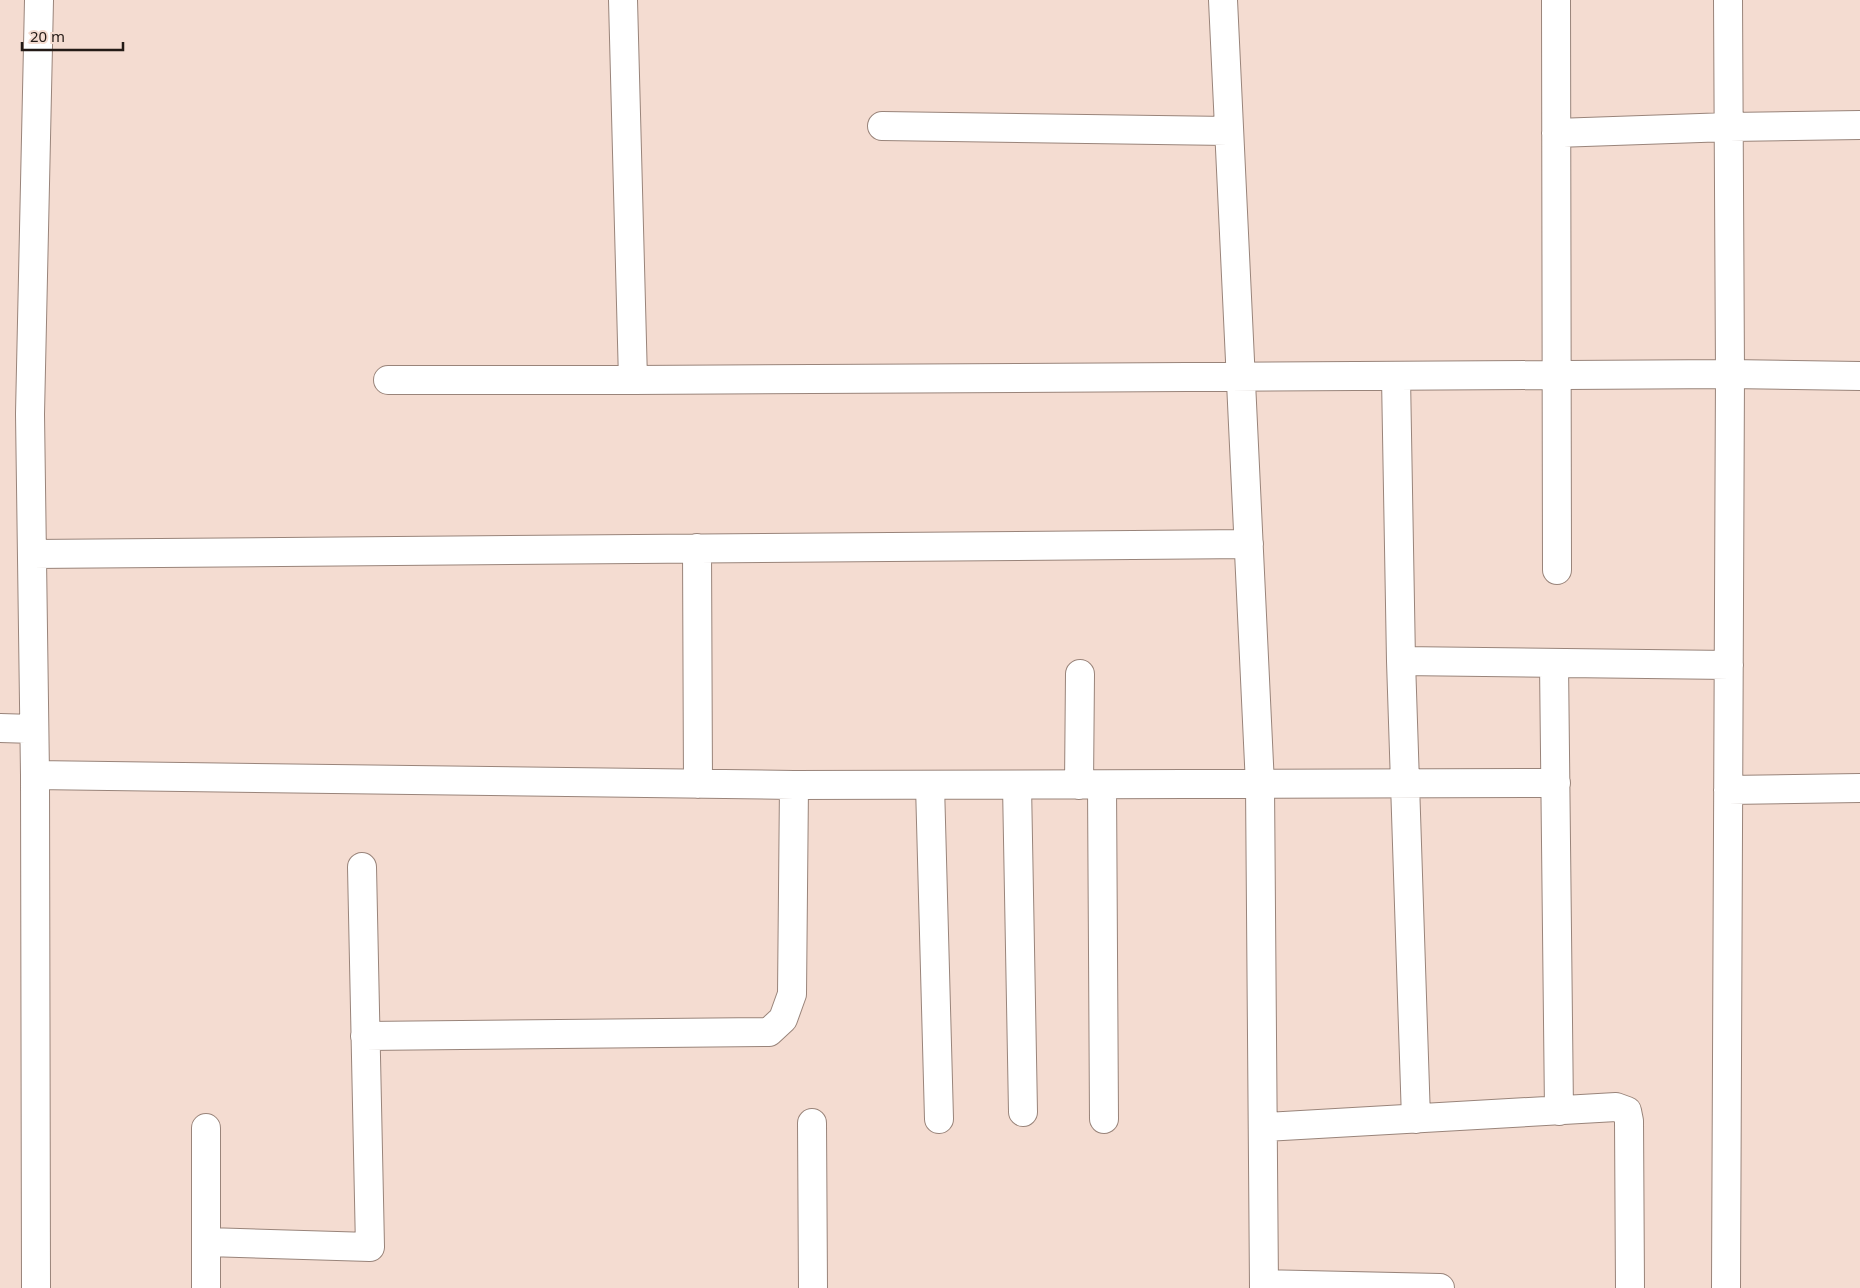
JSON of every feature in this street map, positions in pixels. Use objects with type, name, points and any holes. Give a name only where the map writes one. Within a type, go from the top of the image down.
[{"type":"street","points":[[36,1288],[35,775],[30,414],[39,0]]},
{"type":"street","points":[[624,0],[633,380]]},
{"type":"street","points":[[1223,0],[1260,784],[1264,1286],[1440,1288]]},
{"type":"street","points":[[1556,0],[1557,570]]},
{"type":"street","points":[[1726,1288],[1730,374],[1728,0]]},
{"type":"street","points":[[1556,133],[1860,125]]},
{"type":"street","points":[[882,126],[1228,131]]},
{"type":"street","points":[[388,380],[1730,374],[1860,376]]},
{"type":"street","points":[[1396,376],[1401,661],[1416,1118]]},
{"type":"street","points":[[32,554],[1249,544]]},
{"type":"street","points":[[697,548],[698,784]]},
{"type":"street","points":[[1401,661],[1729,665]]},
{"type":"street","points":[[1554,663],[1559,1111]]},
{"type":"street","points":[[1080,674],[1091,785],[1104,1119]]},
{"type":"street","points":[[0,728],[34,728]]},
{"type":"street","points":[[35,775],[794,786],[1556,783]]},
{"type":"street","points":[[1017,784],[1023,1112]]},
{"type":"street","points":[[930,785],[939,1119]]},
{"type":"street","points":[[366,1036],[769,1032],[783,1019],[792,994],[794,786]]},
{"type":"street","points":[[1728,790],[1860,788]]},
{"type":"street","points":[[207,1242],[370,1247],[362,867]]},
{"type":"street","points":[[1264,1127],[1616,1108],[1627,1111],[1629,1120],[1630,1288]]},
{"type":"street","points":[[812,1123],[813,1288]]},
{"type":"street","points":[[206,1128],[206,1288]]}]
